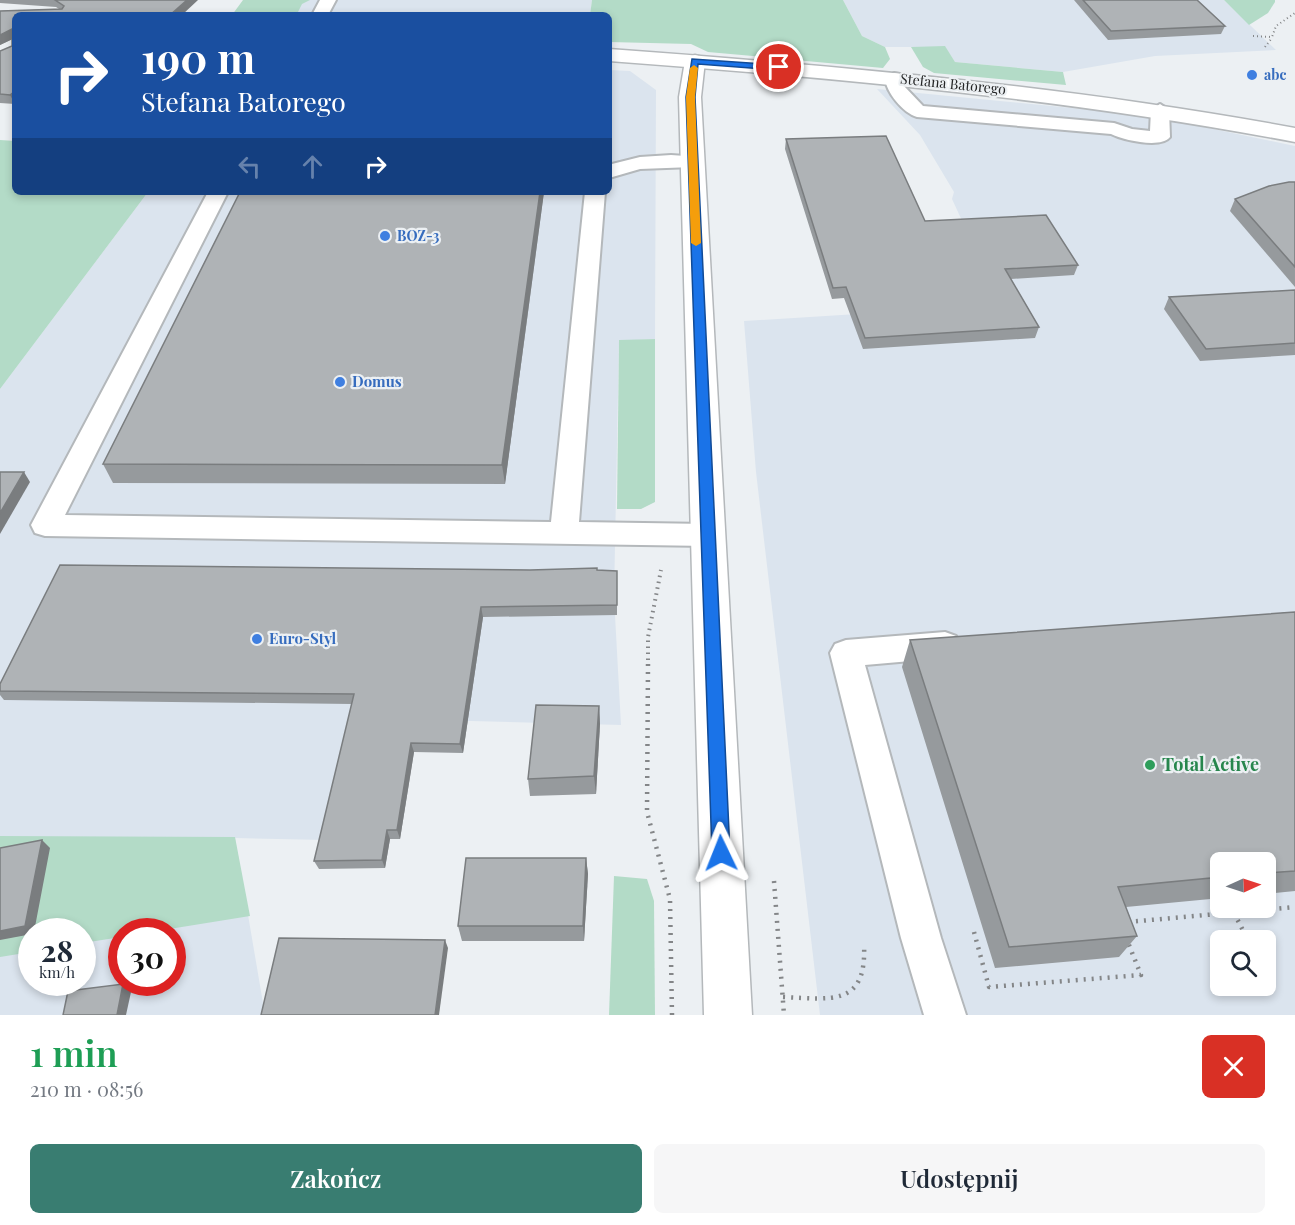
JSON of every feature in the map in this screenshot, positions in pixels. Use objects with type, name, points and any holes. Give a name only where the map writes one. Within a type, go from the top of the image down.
[{"type":"street","name":"Stefana Batorego","points":[[612,55],[894,78],[1036,93],[1160,110],[1295,135]]},
{"type":"street","points":[[694,61],[690,97],[728,1015]]},
{"type":"lane","points":[[894,78],[895,87],[917,111],[1114,129],[1129,135],[1160,137],[1160,110]]},
{"type":"lane","points":[[612,171],[629,164],[646,161],[693,161]]},
{"type":"lane","points":[[216,195],[45,525],[708,535]]},
{"type":"lane","points":[[564,533],[595,195]]},
{"type":"lane","points":[[945,1015],[918,927],[846,652],[976,643]]},
{"type":"path","points":[[1265,47],[1276,26],[1295,13]]},
{"type":"path","points":[[1252,36],[1272,37]]},
{"type":"path","points":[[1276,909],[1295,907]]},
{"type":"path","points":[[1121,923],[1210,915]]},
{"type":"path","points":[[974,932],[989,987],[1141,975],[1125,934]]},
{"type":"path","points":[[783,998],[841,998],[851,992],[860,985],[864,976],[867,964],[864,944]]},
{"type":"shaded area","points":[[302,0],[592,0],[590,12],[295,12]]},
{"type":"shaded area","points":[[843,0],[1224,0],[1276,50],[1155,56],[1063,72],[955,62],[945,47],[885,47],[862,36]]},
{"type":"shaded area","name":"Domus","points":[[612,70],[630,71],[656,90],[655,339],[619,341],[614,597],[621,725],[354,718],[326,840],[235,838],[265,1015],[0,1015],[0,389],[146,195],[612,195]]},
{"type":"shaded area","points":[[877,89],[1102,111],[1194,125],[1295,146],[1295,1015],[820,1015],[756,472],[744,321],[1001,305],[952,199],[954,192],[920,135]]},
{"type":"green space","points":[[243,0],[310,0],[302,4],[298,12],[234,12]]},
{"type":"green space","points":[[592,0],[843,0],[862,36],[885,47],[890,59],[883,68],[708,52],[691,44],[612,42],[612,12],[590,12]]},
{"type":"green space","points":[[1224,0],[1275,0],[1275,2],[1268,13],[1249,25]]},
{"type":"green space","points":[[945,46],[955,62],[1063,72],[1066,85],[934,73],[923,67],[911,47]]},
{"type":"green space","points":[[0,140],[12,141],[12,195],[146,195],[0,389]]},
{"type":"green space","points":[[655,339],[655,502],[641,509],[617,509],[619,340]]},
{"type":"green space","points":[[0,836],[235,837],[250,916],[186,926],[186,918],[108,918],[108,939],[96,941],[96,918],[18,918],[18,954],[0,957]]},
{"type":"green space","points":[[614,876],[647,879],[654,901],[655,1015],[609,1015]]},
{"type":"building","points":[[55,0],[187,0],[173,12],[12,12],[12,29],[0,35],[0,11],[62,9],[64,6]]},
{"type":"building","points":[[1083,0],[1197,0],[1225,26],[1111,31]]},
{"type":"building","points":[[12,46],[12,93],[10,95],[0,94],[0,51]]},
{"type":"building","points":[[886,136],[925,221],[1046,215],[1078,265],[1005,269],[1039,327],[865,338],[846,287],[833,288],[786,139]]},
{"type":"building","points":[[1295,182],[1295,267],[1235,199],[1269,186]]},
{"type":"building","name":"Domus","points":[[238,195],[540,195],[502,465],[103,464]]},
{"type":"building","points":[[1295,290],[1295,343],[1206,349],[1169,297]]},
{"type":"building","points":[[0,472],[24,472],[0,513]]},
{"type":"building","name":"Euro-Styl","points":[[60,565],[530,570],[597,568],[597,570],[617,571],[617,605],[481,607],[460,744],[411,743],[397,830],[387,830],[382,860],[314,861],[354,694],[0,691],[0,684]]},
{"type":"building","points":[[1295,612],[1295,871],[1276,872],[1276,852],[1210,852],[1210,878],[1118,887],[1137,936],[1009,947],[910,640]]},
{"type":"building","points":[[536,705],[599,706],[594,776],[528,779]]},
{"type":"building","points":[[42,840],[27,918],[18,918],[18,927],[0,931],[0,848]]},
{"type":"building","points":[[466,858],[586,858],[583,926],[458,926]]},
{"type":"building","points":[[279,938],[445,940],[435,1015],[261,1015]]},
{"type":"building","points":[[108,986],[108,996],[121,996],[117,1015],[63,1015],[67,996],[96,996],[96,987]]},
{"type":"slow traffic","points":[[694,68],[690,97],[696,243]]},
{"type":"place","name":"abc","points":[[1252,75]]},
{"type":"place","name":"BOZ-3","points":[[385,236]]},
{"type":"place","name":"Domus","points":[[340,382]]},
{"type":"place","name":"Euro-Styl","points":[[257,639]]},
{"type":"place","name":"Total Active","points":[[1150,765]]},
{"type":"route","points":[[721,853],[690,97],[694,61],[779,67]]}]
